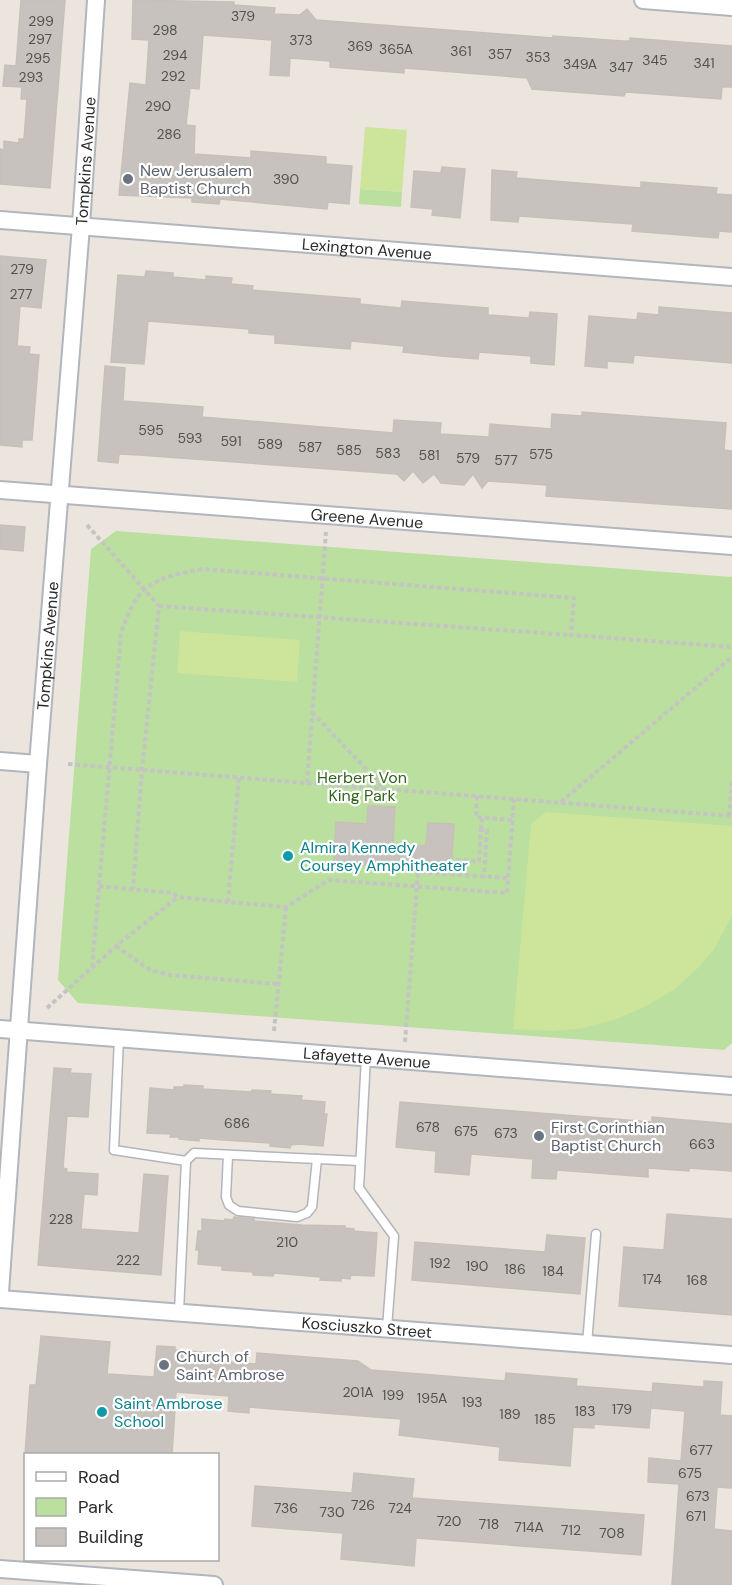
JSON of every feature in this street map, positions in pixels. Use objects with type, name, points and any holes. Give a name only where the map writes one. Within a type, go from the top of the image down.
[{"type":"street","name":"Tompkins Avenue","points":[[0,1292],[96,0]]},
{"type":"street","points":[[643,0],[732,7]]},
{"type":"street","name":"Lexington Avenue","points":[[0,220],[732,277]]},
{"type":"street","name":"Greene Avenue","points":[[0,490],[732,546]]},
{"type":"street","points":[[0,761],[38,764]]},
{"type":"street","name":"Lafayette Avenue","points":[[0,1029],[732,1086]]},
{"type":"street","name":"Kosciuszko Street","points":[[0,1299],[732,1355]]},
{"type":"street","points":[[0,1569],[214,1585]]},
{"type":"lane","points":[[119,1038],[114,1150],[186,1161]]},
{"type":"lane","points":[[366,1057],[358,1188],[394,1236],[387,1328]]},
{"type":"lane","points":[[179,1312],[186,1161],[194,1153],[360,1161]]},
{"type":"lane","points":[[228,1155],[226,1197],[229,1205],[238,1211],[297,1217],[307,1213],[312,1207],[317,1159]]},
{"type":"lane","points":[[587,1344],[596,1234]]},
{"type":"path","points":[[307,783],[328,515]]},
{"type":"path","points":[[87,525],[159,606],[732,647]]},
{"type":"path","points":[[92,967],[121,634],[128,610],[143,589],[169,575],[202,569],[574,598],[571,635]]},
{"type":"path","points":[[133,889],[142,770],[159,606]]},
{"type":"path","points":[[560,803],[732,657]]},
{"type":"path","points":[[312,712],[386,789]]},
{"type":"path","points":[[68,765],[730,816],[732,779]]},
{"type":"path","points":[[228,902],[238,778]]},
{"type":"path","points":[[477,796],[476,817],[512,820]]},
{"type":"path","points":[[99,886],[173,892],[178,897],[286,907],[329,880],[507,893],[514,799]]},
{"type":"path","points":[[456,860],[478,861],[482,818]]},
{"type":"path","points":[[482,830],[487,830],[484,877]]},
{"type":"path","points":[[404,1060],[418,872],[508,878]]},
{"type":"path","points":[[47,1008],[116,946],[178,897]]},
{"type":"path","points":[[272,1050],[286,907]]},
{"type":"path","points":[[116,946],[150,970],[170,975],[277,984]]},
{"type":"green space","points":[[365,127],[407,130],[402,192],[360,189]]},
{"type":"green space","points":[[360,189],[402,192],[401,207],[359,204]]},
{"type":"green space","name":"Herbert Von King Park","points":[[116,531],[732,577],[732,1043],[724,1050],[78,1003],[58,980],[91,549]]},
{"type":"green space","points":[[180,631],[300,640],[297,682],[177,673]]},
{"type":"green space","points":[[546,812],[732,826],[732,916],[713,951],[696,970],[675,989],[646,1006],[617,1019],[584,1028],[553,1031],[513,1029],[531,824]]},
{"type":"building","points":[[21,0],[65,0],[50,188],[0,184],[0,149],[4,150],[4,141],[19,143],[19,139],[24,139],[27,99],[21,99],[22,87],[3,86],[5,65],[16,66]]},
{"type":"building","points":[[133,0],[234,2],[234,5],[275,8],[274,14],[300,15],[307,9],[316,20],[553,38],[553,36],[630,41],[630,38],[732,46],[732,87],[722,87],[721,99],[626,92],[624,96],[532,89],[527,78],[404,68],[404,73],[330,67],[330,61],[290,58],[289,76],[270,75],[272,40],[203,35],[199,89],[190,88],[186,125],[195,126],[194,154],[251,158],[251,151],[326,157],[326,164],[352,166],[349,204],[328,202],[327,209],[220,199],[219,204],[192,202],[192,198],[119,195],[130,83],[146,85],[149,40],[132,39]]},
{"type":"building","points":[[442,167],[465,169],[460,218],[432,215],[433,209],[411,207],[414,171],[441,173]]},
{"type":"building","points":[[492,170],[517,172],[516,178],[641,188],[641,182],[717,188],[716,194],[732,195],[732,232],[719,231],[718,238],[632,231],[633,224],[519,216],[518,222],[491,220]]},
{"type":"building","points":[[0,256],[46,260],[41,308],[20,306],[17,346],[30,347],[29,354],[39,355],[32,440],[22,440],[22,447],[0,445]]},
{"type":"building","points":[[146,271],[173,273],[173,277],[206,280],[206,276],[232,278],[231,284],[253,286],[252,290],[360,299],[360,304],[401,308],[402,301],[488,308],[488,315],[529,318],[530,312],[557,314],[554,365],[531,363],[531,356],[479,352],[478,359],[441,356],[403,352],[404,346],[351,341],[350,349],[275,343],[275,335],[249,333],[249,329],[148,321],[144,364],[111,362],[118,275],[145,277]]},
{"type":"building","points":[[659,307],[732,313],[732,363],[634,355],[633,363],[607,361],[607,368],[585,366],[589,316],[637,320],[638,313],[659,315]]},
{"type":"building","points":[[105,366],[125,368],[123,401],[203,407],[202,417],[393,433],[394,420],[441,423],[440,434],[489,437],[490,424],[551,429],[552,414],[582,416],[582,412],[726,423],[724,450],[732,451],[732,509],[546,496],[547,485],[488,481],[482,488],[473,474],[464,485],[441,483],[434,474],[423,483],[413,471],[404,481],[397,474],[139,455],[119,454],[118,463],[98,461]]},
{"type":"building","points":[[0,525],[25,527],[23,551],[0,549]]},
{"type":"building","points":[[368,806],[395,807],[393,844],[426,846],[428,823],[454,824],[451,871],[334,863],[336,822],[367,824]]},
{"type":"building","points":[[54,1068],[71,1069],[70,1073],[91,1074],[88,1117],[67,1116],[63,1168],[67,1169],[66,1172],[98,1174],[97,1195],[84,1194],[81,1229],[139,1233],[144,1174],[168,1176],[161,1275],[38,1265]]},
{"type":"building","points":[[184,1085],[203,1086],[203,1089],[271,1091],[270,1094],[302,1096],[301,1100],[325,1102],[324,1114],[327,1114],[323,1146],[298,1144],[291,1145],[290,1148],[270,1146],[270,1143],[199,1138],[199,1141],[170,1137],[171,1134],[147,1133],[150,1088],[174,1090],[174,1087],[184,1087]]},
{"type":"building","points":[[400,1102],[652,1122],[652,1117],[732,1124],[732,1171],[648,1168],[648,1177],[557,1170],[556,1179],[532,1178],[533,1159],[471,1154],[469,1175],[435,1172],[436,1151],[396,1147]]},
{"type":"building","points":[[667,1214],[732,1219],[732,1315],[619,1306],[624,1247],[664,1250]]},
{"type":"building","points":[[234,1217],[302,1225],[345,1226],[354,1231],[377,1233],[374,1276],[351,1275],[350,1279],[341,1278],[341,1281],[320,1280],[321,1277],[274,1273],[273,1276],[253,1275],[253,1272],[222,1270],[222,1266],[198,1264],[199,1250],[196,1250],[198,1231],[202,1231],[202,1219],[225,1221],[225,1219],[233,1220]]},
{"type":"building","points":[[547,1235],[585,1238],[580,1294],[412,1280],[415,1242],[545,1252]]},
{"type":"building","points":[[41,1336],[110,1342],[107,1374],[154,1377],[157,1346],[214,1353],[213,1361],[256,1364],[257,1353],[358,1361],[371,1370],[505,1381],[506,1373],[577,1379],[576,1386],[652,1392],[649,1428],[594,1424],[594,1428],[573,1427],[570,1466],[499,1460],[500,1447],[399,1435],[401,1419],[249,1407],[249,1413],[228,1411],[229,1396],[176,1392],[172,1453],[25,1453],[30,1385],[36,1385]]},
{"type":"building","points":[[704,1381],[722,1382],[720,1415],[732,1416],[732,1488],[717,1487],[714,1529],[732,1531],[732,1585],[672,1585],[679,1484],[648,1482],[649,1458],[681,1461],[685,1411],[651,1408],[653,1383],[704,1387]]},
{"type":"building","points":[[354,1473],[414,1479],[412,1498],[644,1515],[641,1555],[416,1538],[414,1566],[341,1559],[343,1533],[252,1526],[255,1486],[352,1493]]},
{"type":"place","name":"New Jerusalem Baptist Church","points":[[128,179]]},
{"type":"place","name":"Almira Kennedy Coursey Amphitheater","points":[[288,856]]},
{"type":"place","name":"First Corinthian Baptist Church","points":[[539,1136]]},
{"type":"place","name":"Church of Saint Ambrose","points":[[164,1365]]},
{"type":"place","name":"Saint Ambrose School","points":[[102,1412]]}]
